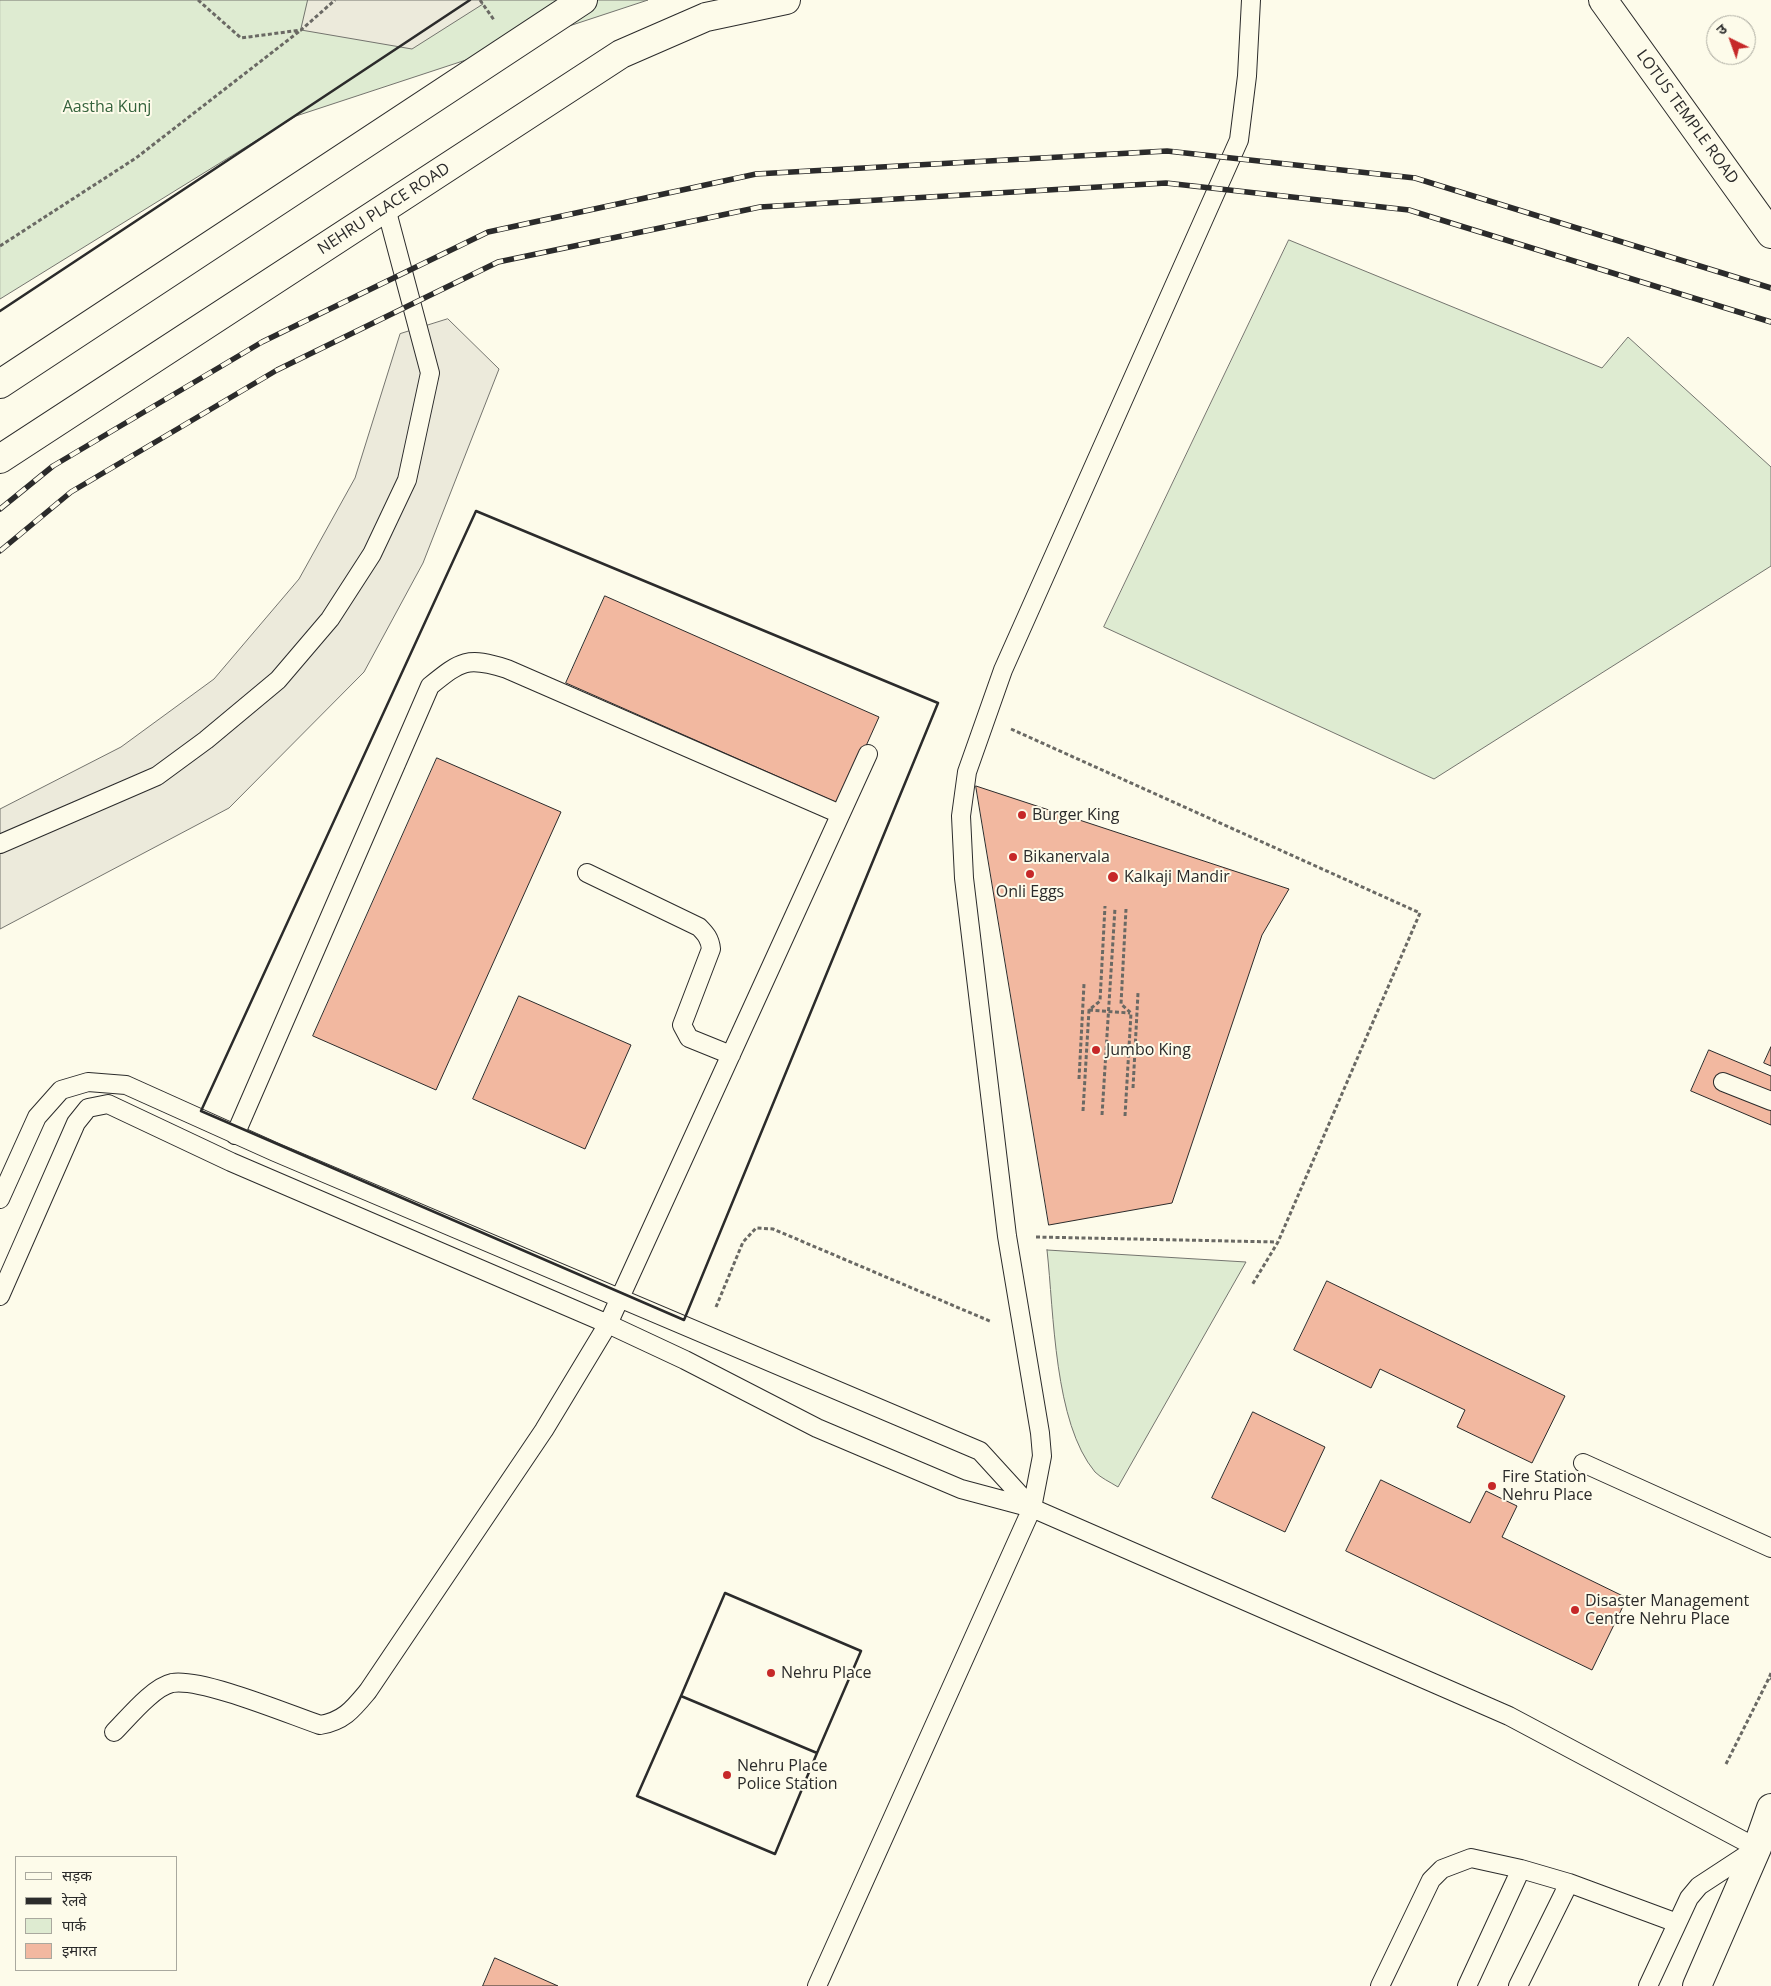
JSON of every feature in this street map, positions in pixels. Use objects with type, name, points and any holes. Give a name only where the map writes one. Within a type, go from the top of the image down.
[{"type":"street","points":[[0,384],[165,273],[583,0]]},
{"type":"street","name":"NEHRU PLACE ROAD","points":[[0,459],[621,54],[663,34],[706,17],[786,0]]},
{"type":"street","name":"LOTUS TEMPLE ROAD","points":[[1603,0],[1771,234]]},
{"type":"street","points":[[1697,1986],[1757,1848],[1771,1808]]},
{"type":"lane","points":[[818,1986],[1032,1508],[1042,1456],[1035,1394],[1007,1236],[964,878],[961,816],[967,772],[985,717],[1061,537],[1238,140],[1247,76],[1251,0]]},
{"type":"lane","points":[[0,844],[157,776],[206,740],[278,680],[330,619],[372,554],[407,480],[423,414],[430,373],[386,208]]},
{"type":"lane","points":[[235,1134],[430,686],[456,665],[483,662],[507,669],[840,814]]},
{"type":"lane","points":[[114,1732],[152,1694],[172,1683],[198,1684],[320,1725],[336,1722],[354,1708],[373,1683],[544,1430],[608,1324],[868,754]]},
{"type":"lane","points":[[588,873],[699,927],[706,934],[710,941],[711,949],[682,1025],[689,1038],[731,1054]]},
{"type":"lane","points":[[0,1199],[38,1117],[61,1090],[88,1082],[126,1085],[235,1134],[980,1450],[1032,1508]]},
{"type":"lane","points":[[1723,1082],[1771,1101]]},
{"type":"lane","points":[[0,1296],[76,1123],[88,1108],[108,1104],[231,1162],[608,1324],[685,1360],[818,1428],[961,1489],[1032,1508],[1509,1716],[1757,1848],[1699,1886],[1689,1898],[1648,1986]]},
{"type":"lane","points":[[1583,1463],[1771,1548]]},
{"type":"lane","points":[[1380,1986],[1431,1880],[1442,1869],[1471,1858],[1521,1869],[1569,1883],[1677,1923]]},
{"type":"lane","points":[[1467,1986],[1521,1869]]},
{"type":"lane","points":[[1518,1986],[1569,1883]]},
{"type":"path","points":[[198,0],[241,38],[301,30]]},
{"type":"path","points":[[0,246],[136,158],[301,30],[335,0]]},
{"type":"path","points":[[985,717],[1420,913],[1278,1242],[1252,1285]]},
{"type":"path","points":[[1083,1111],[1088,1016],[1089,1010],[1100,1001],[1105,906]]},
{"type":"path","points":[[1102,1115],[1115,908]]},
{"type":"path","points":[[1126,909],[1121,1004],[1131,1013]]},
{"type":"path","points":[[1079,1079],[1084,984]]},
{"type":"path","points":[[1133,1088],[1138,993]]},
{"type":"path","points":[[1089,1010],[1131,1013]]},
{"type":"path","points":[[1125,1116],[1131,1013]]},
{"type":"path","points":[[732,1346],[717,1321],[715,1310],[743,1242],[756,1228],[773,1229],[1025,1336]]},
{"type":"path","points":[[1007,1236],[1278,1242]]},
{"type":"path","points":[[1726,1764],[1771,1673]]},
{"type":"green space","name":"Aastha Kunj","points":[[0,0],[648,0],[296,116],[0,299]]},
{"type":"green space","points":[[1289,240],[1602,368],[1628,337],[1771,467],[1771,566],[1434,779],[1104,627]]},
{"type":"green space","points":[[1047,1250],[1246,1262],[1118,1487],[1095,1472],[1081,1451],[1071,1426],[1058,1366]]},
{"type":"shaded area","points":[[308,0],[480,0],[483,4],[412,49],[301,30]]},
{"type":"shaded area","points":[[448,319],[499,369],[423,563],[364,672],[229,808],[0,929],[0,809],[121,747],[214,679],[299,579],[355,478],[400,334]]},
{"type":"building","points":[[605,596],[879,717],[840,804],[566,683]]},
{"type":"building","points":[[437,758],[561,812],[436,1090],[313,1036]]},
{"type":"building","points":[[976,786],[1289,889],[1262,935],[1172,1203],[1049,1225]]},
{"type":"building","points":[[519,996],[631,1045],[585,1149],[473,1099]]},
{"type":"building","points":[[1771,1047],[1771,1066],[1764,1063]]},
{"type":"building","points":[[1709,1050],[1771,1076],[1771,1125],[1691,1091]]},
{"type":"building","points":[[1327,1281],[1565,1396],[1532,1463],[1457,1427],[1465,1410],[1380,1369],[1371,1388],[1294,1350]]},
{"type":"building","points":[[1253,1412],[1325,1447],[1285,1532],[1212,1498]]},
{"type":"building","points":[[1381,1480],[1470,1523],[1486,1491],[1517,1506],[1502,1537],[1627,1598],[1592,1670],[1346,1551]]},
{"type":"building","points":[[495,1958],[558,1986],[483,1986]]},
{"type":"railway","points":[[0,509],[53,466],[262,342],[488,232],[756,174],[1167,151],[1415,178],[1771,288]]},
{"type":"railway","points":[[0,551],[71,492],[277,370],[498,262],[760,207],[1166,183],[1409,210],[1771,322]]},
{"type":"wall","points":[[0,311],[470,0]]},
{"type":"wall","points":[[476,511],[938,703],[684,1320],[201,1111],[476,511]]},
{"type":"wall","points":[[725,1593],[861,1651],[817,1753],[681,1696],[725,1593]]},
{"type":"wall","points":[[681,1696],[817,1753],[775,1854],[637,1796],[681,1696]]},
{"type":"place","name":"Burger King","points":[[1022,815]]},
{"type":"place","name":"Bikanervala","points":[[1013,857]]},
{"type":"place","name":"Onli Eggs","points":[[1030,874]]},
{"type":"place","name":"Kalkaji Mandir","points":[[1113,877]]},
{"type":"place","name":"Jumbo King","points":[[1096,1050]]},
{"type":"place","name":"Fire Station Nehru Place","points":[[1492,1486]]},
{"type":"place","name":"Disaster Management Centre Nehru Place","points":[[1575,1610]]},
{"type":"place","name":"Nehru Place","points":[[771,1673]]},
{"type":"place","name":"Nehru Place Police Station","points":[[727,1775]]}]
